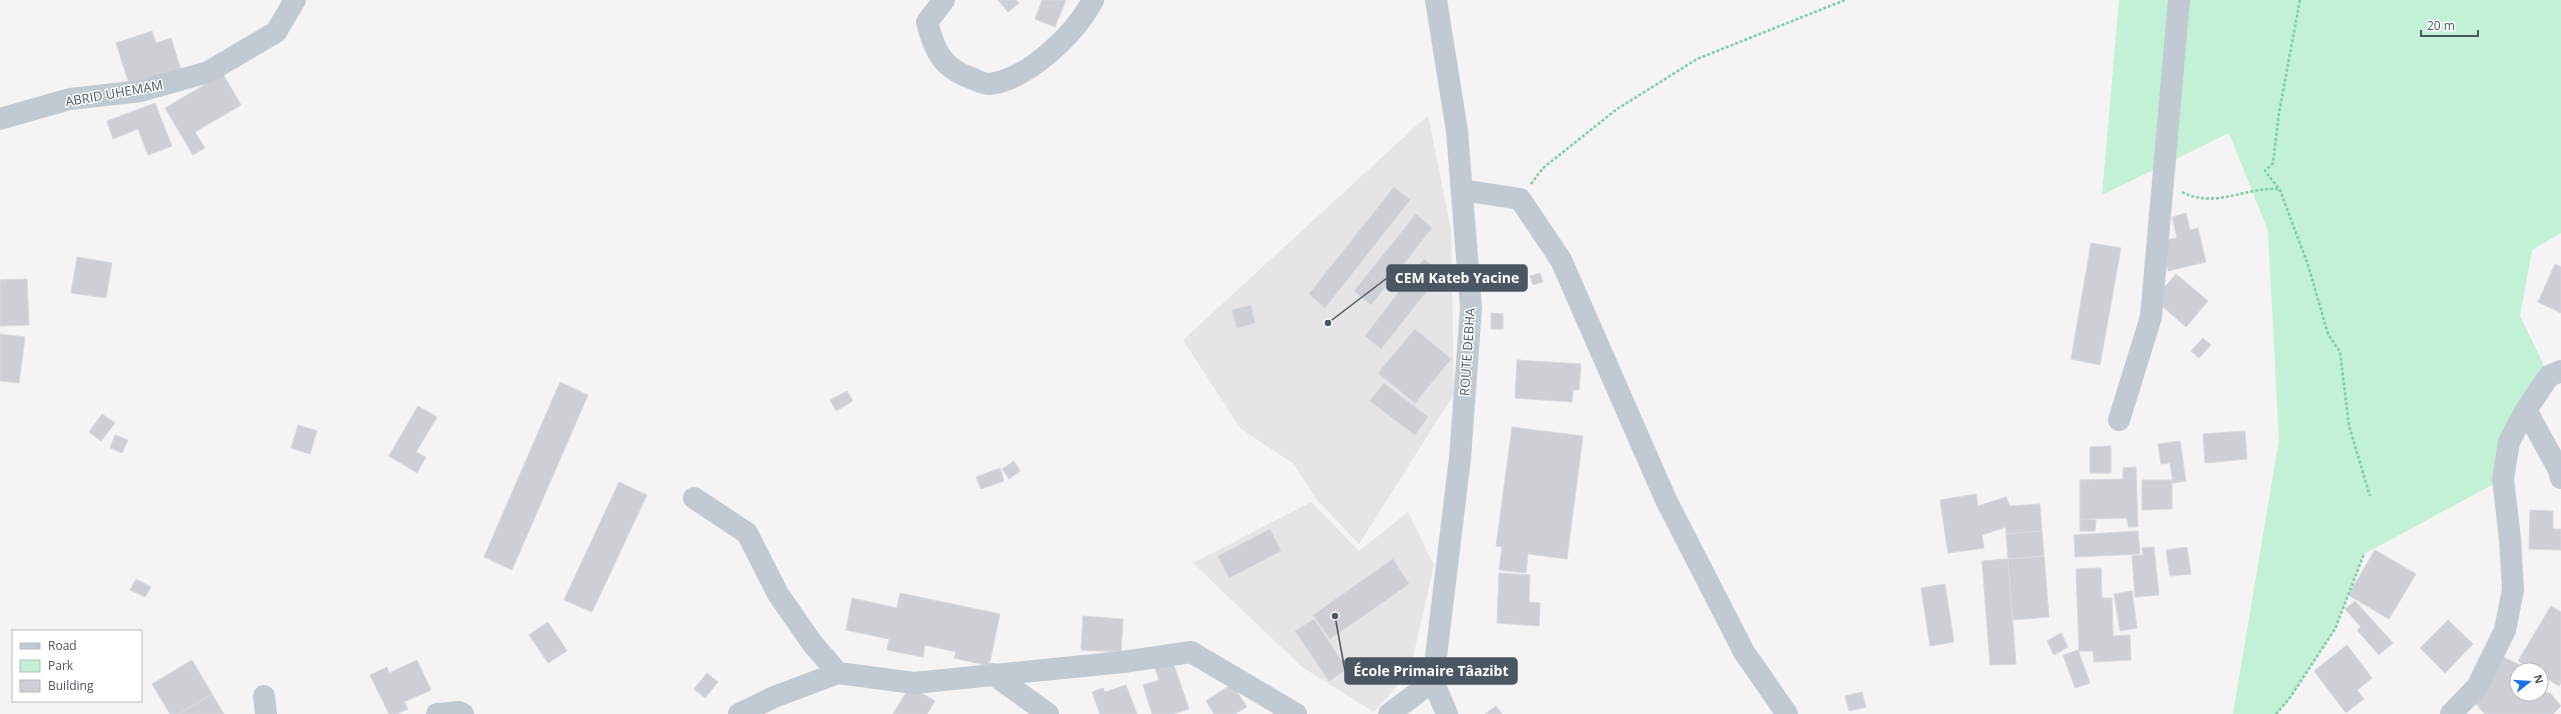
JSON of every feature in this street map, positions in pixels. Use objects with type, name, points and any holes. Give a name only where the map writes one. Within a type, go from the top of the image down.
[{"type":"street","name":"ABRID UHEMAM","points":[[0,119],[70,99],[140,91],[208,72],[276,32],[295,0]]},
{"type":"street","points":[[944,0],[927,22],[933,47],[954,73],[987,84],[1020,74],[1060,43],[1093,0]]},
{"type":"street","name":"ROUTE DEBHA","points":[[1433,681],[1460,458],[1471,308],[1457,131],[1436,0]]},
{"type":"street","points":[[2119,420],[2151,317],[2179,0]]},
{"type":"street","points":[[1462,190],[1520,199],[1561,260],[1666,500],[1737,638],[1787,714]]},
{"type":"street","points":[[2451,714],[2477,687],[2505,630],[2513,590],[2510,539],[2503,479],[2509,442],[2526,410],[2549,376],[2561,371]]},
{"type":"street","points":[[2526,410],[2559,470],[2561,478]]},
{"type":"street","points":[[694,498],[747,533],[778,594],[812,643],[838,673]]},
{"type":"street","points":[[739,714],[774,698],[838,673],[914,683],[1123,662],[1191,652],[1296,714]]},
{"type":"street","points":[[993,674],[1048,714]]},
{"type":"street","points":[[1395,711],[1433,681],[1447,714]]},
{"type":"street","points":[[437,714],[459,712],[463,714]]},
{"type":"path","points":[[1520,199],[1543,168],[1617,109],[1697,59],[1845,0]]},
{"type":"path","points":[[2300,0],[2279,113],[2273,163],[2265,171],[2279,189],[2308,265],[2328,334],[2340,352],[2349,426],[2370,496]]},
{"type":"path","points":[[2162,198],[2182,192],[2194,199],[2222,199],[2267,188],[2279,189]]},
{"type":"path","points":[[2276,714],[2289,699],[2335,629],[2364,554]]},
{"type":"shaded area","points":[[1428,115],[1451,230],[1454,394],[1359,544],[1316,499],[1294,464],[1241,429],[1183,340]]},
{"type":"shaded area","points":[[1311,502],[1359,551],[1408,512],[1434,565],[1410,671],[1374,712],[1302,667],[1193,563]]},
{"type":"green space","points":[[2119,0],[2561,0],[2561,233],[2532,250],[2520,316],[2549,376],[2503,479],[2364,554],[2335,629],[2289,699],[2276,714],[2233,714],[2279,440],[2268,231],[2229,133],[2102,195]]},
{"type":"building","points":[[998,0],[1016,0],[1019,3],[1008,12]]},
{"type":"building","points":[[1042,0],[1066,0],[1055,27],[1035,19]]},
{"type":"building","points":[[152,31],[156,43],[171,38],[181,70],[130,87],[116,43]]},
{"type":"building","points":[[223,74],[241,105],[195,132],[205,148],[193,155],[165,108]]},
{"type":"building","points":[[155,103],[172,146],[148,155],[138,129],[113,139],[107,121]]},
{"type":"building","points":[[1394,187],[1410,200],[1325,308],[1309,294]]},
{"type":"building","points":[[2186,213],[2190,230],[2198,228],[2206,262],[2168,271],[2161,241],[2177,238],[2172,217]]},
{"type":"building","points":[[1416,214],[1432,228],[1371,305],[1354,291]]},
{"type":"building","points":[[2091,243],[2121,248],[2100,365],[2071,359]]},
{"type":"building","points":[[77,257],[112,263],[106,298],[71,293]]},
{"type":"building","points":[[1424,259],[1441,273],[1381,349],[1365,336]]},
{"type":"building","points":[[2555,264],[2561,267],[2561,313],[2538,302]]},
{"type":"building","points":[[1540,273],[1543,282],[1533,285],[1530,276]]},
{"type":"building","points":[[2176,274],[2208,301],[2186,327],[2154,299]]},
{"type":"building","points":[[27,279],[29,325],[0,326],[0,280]]},
{"type":"building","points":[[1251,305],[1255,323],[1237,328],[1232,310]]},
{"type":"building","points":[[1491,313],[1503,314],[1503,329],[1491,329]]},
{"type":"building","points":[[1415,329],[1451,359],[1415,403],[1378,373]]},
{"type":"building","points":[[0,334],[25,337],[19,383],[0,381]]},
{"type":"building","points":[[2203,338],[2211,345],[2199,358],[2191,351]]},
{"type":"building","points":[[1517,360],[1581,364],[1579,390],[1573,390],[1572,402],[1515,398]]},
{"type":"building","points":[[560,382],[588,395],[512,570],[484,557]]},
{"type":"building","points":[[1384,383],[1428,417],[1415,435],[1370,401]]},
{"type":"building","points":[[847,391],[853,401],[836,411],[830,400]]},
{"type":"building","points":[[418,406],[437,417],[416,452],[426,457],[417,473],[389,456]]},
{"type":"building","points":[[102,414],[115,423],[101,441],[89,432]]},
{"type":"building","points":[[298,425],[317,431],[310,454],[291,448]]},
{"type":"building","points":[[1512,427],[1583,436],[1567,559],[1528,554],[1526,573],[1499,570],[1502,547],[1496,546]]},
{"type":"building","points":[[2245,431],[2247,459],[2205,463],[2203,434]]},
{"type":"building","points":[[115,435],[128,440],[122,453],[110,448]]},
{"type":"building","points":[[2180,441],[2186,481],[2173,483],[2170,463],[2161,464],[2158,444]]},
{"type":"building","points":[[2111,446],[2111,473],[2090,473],[2090,447]]},
{"type":"building","points":[[1014,461],[1020,471],[1009,479],[1002,469]]},
{"type":"building","points":[[2136,467],[2138,527],[2128,527],[2127,518],[2080,519],[2080,480],[2123,479],[2123,468]]},
{"type":"building","points":[[1000,468],[1004,481],[981,489],[976,477]]},
{"type":"building","points":[[2142,480],[2172,480],[2172,509],[2142,510]]},
{"type":"building","points":[[619,482],[647,495],[592,612],[564,600]]},
{"type":"building","points":[[1976,494],[1978,506],[2006,497],[2010,506],[2040,504],[2042,531],[2006,534],[2006,527],[1982,535],[1984,548],[1948,553],[1940,500]]},
{"type":"building","points":[[2530,510],[2553,511],[2553,529],[2561,529],[2561,550],[2529,549]]},
{"type":"building","points":[[2080,519],[2096,520],[2095,531],[2080,531]]},
{"type":"building","points":[[1270,529],[1281,551],[1229,578],[1218,556]]},
{"type":"building","points":[[2042,531],[2044,556],[2008,559],[2006,534]]},
{"type":"building","points":[[2138,531],[2140,554],[2075,557],[2074,535]]},
{"type":"building","points":[[2154,547],[2159,595],[2135,597],[2132,556],[2143,555],[2142,548]]},
{"type":"building","points":[[2187,547],[2191,574],[2170,576],[2166,550]]},
{"type":"building","points":[[2375,550],[2416,574],[2389,619],[2348,595]]},
{"type":"building","points":[[2044,556],[2049,617],[2013,620],[2008,559]]},
{"type":"building","points":[[1393,559],[1409,584],[1330,639],[1313,615]]},
{"type":"building","points":[[2008,559],[2016,664],[1990,665],[1982,561]]},
{"type":"building","points":[[2101,568],[2102,598],[2112,598],[2113,636],[2130,635],[2131,660],[2094,662],[2093,651],[2079,651],[2076,569]]},
{"type":"building","points":[[1499,573],[1530,575],[1529,602],[1540,603],[1539,626],[1497,623]]},
{"type":"building","points":[[136,579],[151,587],[145,597],[130,590]]},
{"type":"building","points":[[1945,584],[1954,642],[1930,646],[1921,588]]},
{"type":"building","points":[[2132,591],[2137,628],[2120,631],[2114,594]]},
{"type":"building","points":[[900,593],[1000,614],[989,666],[954,658],[956,652],[925,645],[923,657],[887,650],[889,639],[846,630],[852,598],[897,608]]},
{"type":"building","points":[[2355,601],[2393,643],[2379,655],[2357,630],[2361,627],[2345,609]]},
{"type":"building","points":[[2551,606],[2561,612],[2561,683],[2559,686],[2549,680],[2549,662],[2518,661]]},
{"type":"building","points":[[1083,616],[1123,619],[1121,652],[1081,650]]},
{"type":"building","points":[[1314,619],[1347,669],[1329,681],[1295,631]]},
{"type":"building","points":[[2448,620],[2473,644],[2445,673],[2420,648]]},
{"type":"building","points":[[548,622],[567,651],[548,663],[529,635]]},
{"type":"building","points":[[2061,633],[2068,647],[2054,655],[2047,641]]},
{"type":"building","points":[[2347,645],[2372,678],[2357,690],[2364,699],[2346,713],[2314,671]]},
{"type":"building","points":[[2078,650],[2090,683],[2075,688],[2063,655]]},
{"type":"building","points":[[2501,656],[2513,662],[2509,662],[2509,702],[2549,702],[2549,693],[2561,706],[2553,714],[2485,714],[2474,702]]},
{"type":"building","points":[[1172,659],[1189,709],[1173,714],[1152,714],[1143,685],[1159,680],[1154,665]]},
{"type":"building","points":[[192,660],[212,694],[179,714],[170,714],[152,684]]},
{"type":"building","points":[[417,660],[431,690],[404,702],[408,709],[397,714],[389,714],[370,675],[387,667],[389,673]]},
{"type":"building","points":[[707,673],[718,682],[705,698],[694,689]]},
{"type":"building","points":[[1232,684],[1247,707],[1235,714],[1214,714],[1206,701]]},
{"type":"building","points":[[1126,685],[1137,714],[1100,714],[1092,692],[1103,688],[1105,692]]},
{"type":"building","points":[[910,686],[935,701],[927,714],[893,714]]},
{"type":"building","points":[[1862,692],[1866,707],[1849,711],[1845,696]]},
{"type":"building","points":[[212,694],[224,714],[179,714]]},
{"type":"building","points":[[1496,706],[1502,714],[1485,714]]},
{"type":"place","name":"CEM Kateb Yacine","points":[[1328,323]]},
{"type":"place","name":"École Primaire Tâazibt","points":[[1335,616]]}]
